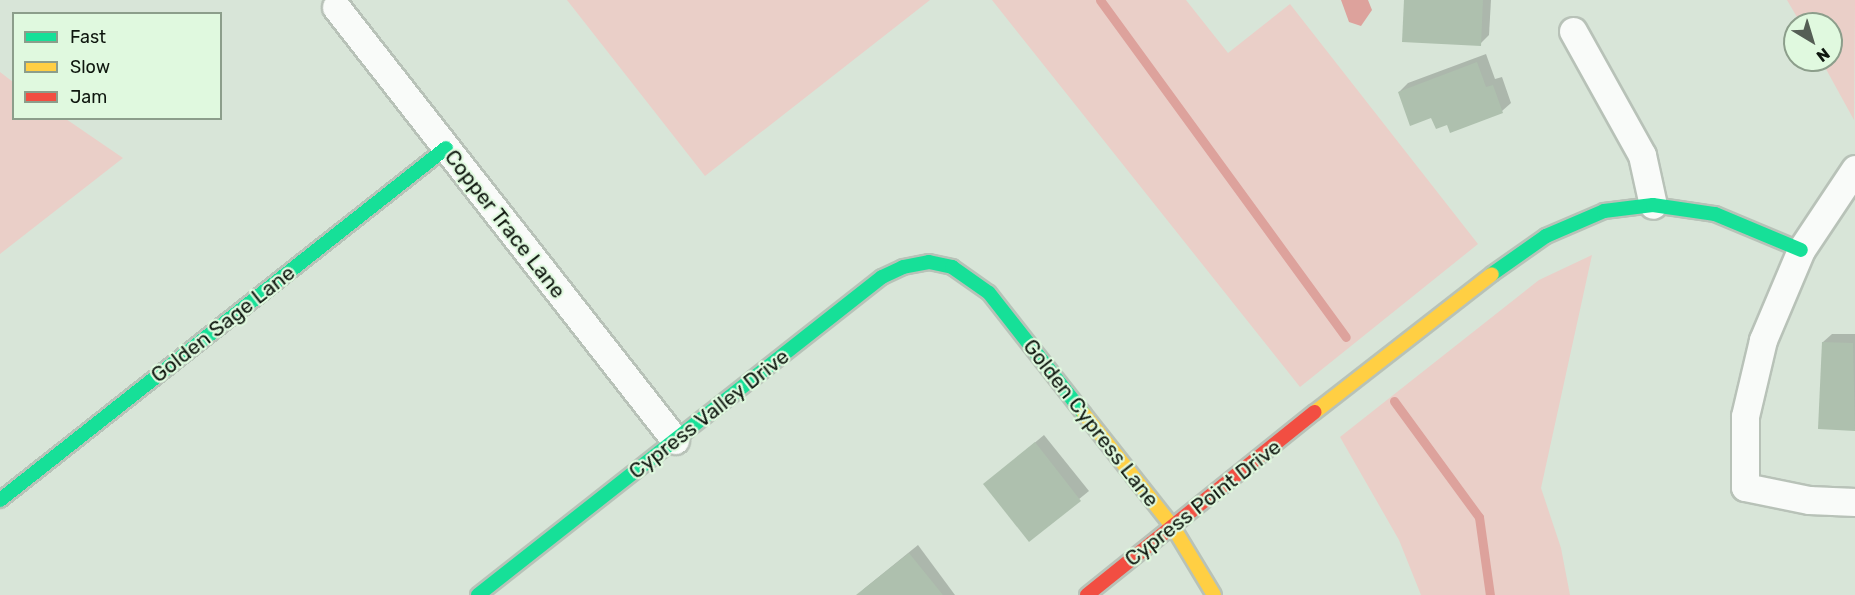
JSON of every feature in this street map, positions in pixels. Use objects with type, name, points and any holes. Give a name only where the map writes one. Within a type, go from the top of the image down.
[{"type":"street","name":"Copper Trace Lane","points":[[336,7],[675,440]]},
{"type":"street","points":[[1573,31],[1642,155],[1653,205]]},
{"type":"street","name":"Golden Sage Lane","points":[[0,500],[446,148]]},
{"type":"street","points":[[1855,169],[1801,250],[1764,340],[1745,416],[1745,487],[1809,500],[1855,502]]},
{"type":"street","name":"Cypress Point Drive","points":[[1087,595],[1400,347],[1458,298],[1546,236],[1604,211],[1653,205],[1715,214],[1801,250]]},
{"type":"street","name":"Cypress Valley Drive","points":[[478,595],[882,277],[903,267],[929,262],[952,267]]},
{"type":"street","name":"Golden Cypress Lane","points":[[952,267],[989,293],[1173,527],[1214,595]]},
{"type":"shaded area","points":[[567,0],[930,0],[705,176]]},
{"type":"shaded area","points":[[992,0],[1186,0],[1228,53],[1290,4],[1478,244],[1300,387]]},
{"type":"shaded area","points":[[1341,0],[1368,0],[1372,10],[1361,26],[1349,22]]},
{"type":"shaded area","points":[[1787,0],[1855,0],[1854,120],[1828,72],[1843,72],[1843,12],[1794,12]]},
{"type":"shaded area","points":[[0,72],[12,81],[12,120],[67,120],[123,158],[0,254]]},
{"type":"shaded area","points":[[1592,255],[1541,488],[1561,548],[1570,595],[1421,595],[1399,540],[1340,437],[1539,280]]},
{"type":"building","points":[[1404,0],[1483,0],[1481,46],[1402,42]]},
{"type":"building","points":[[1477,62],[1486,87],[1493,85],[1503,113],[1450,133],[1447,125],[1436,129],[1431,118],[1410,126],[1398,92]]},
{"type":"building","points":[[1822,342],[1853,343],[1855,431],[1818,429]]},
{"type":"building","points":[[1035,442],[1081,501],[1029,542],[983,484]]},
{"type":"building","points":[[909,553],[943,595],[856,595]]},
{"type":"waterway","points":[[1100,0],[1346,337]]},
{"type":"waterway","points":[[1394,401],[1479,517],[1490,595]]},
{"type":"traffic: fast","points":[[0,500],[446,148]]},
{"type":"traffic: fast","points":[[1492,274],[1546,236],[1604,211],[1653,205],[1715,214],[1801,250]]},
{"type":"traffic: fast","points":[[478,595],[882,277],[903,267],[929,262],[952,267],[989,293],[1084,414]]},
{"type":"traffic: slow","points":[[1315,412],[1492,274]]},
{"type":"traffic: slow","points":[[1084,414],[1173,527],[1214,595]]},
{"type":"traffic: jam","points":[[1087,595],[1315,412]]}]
